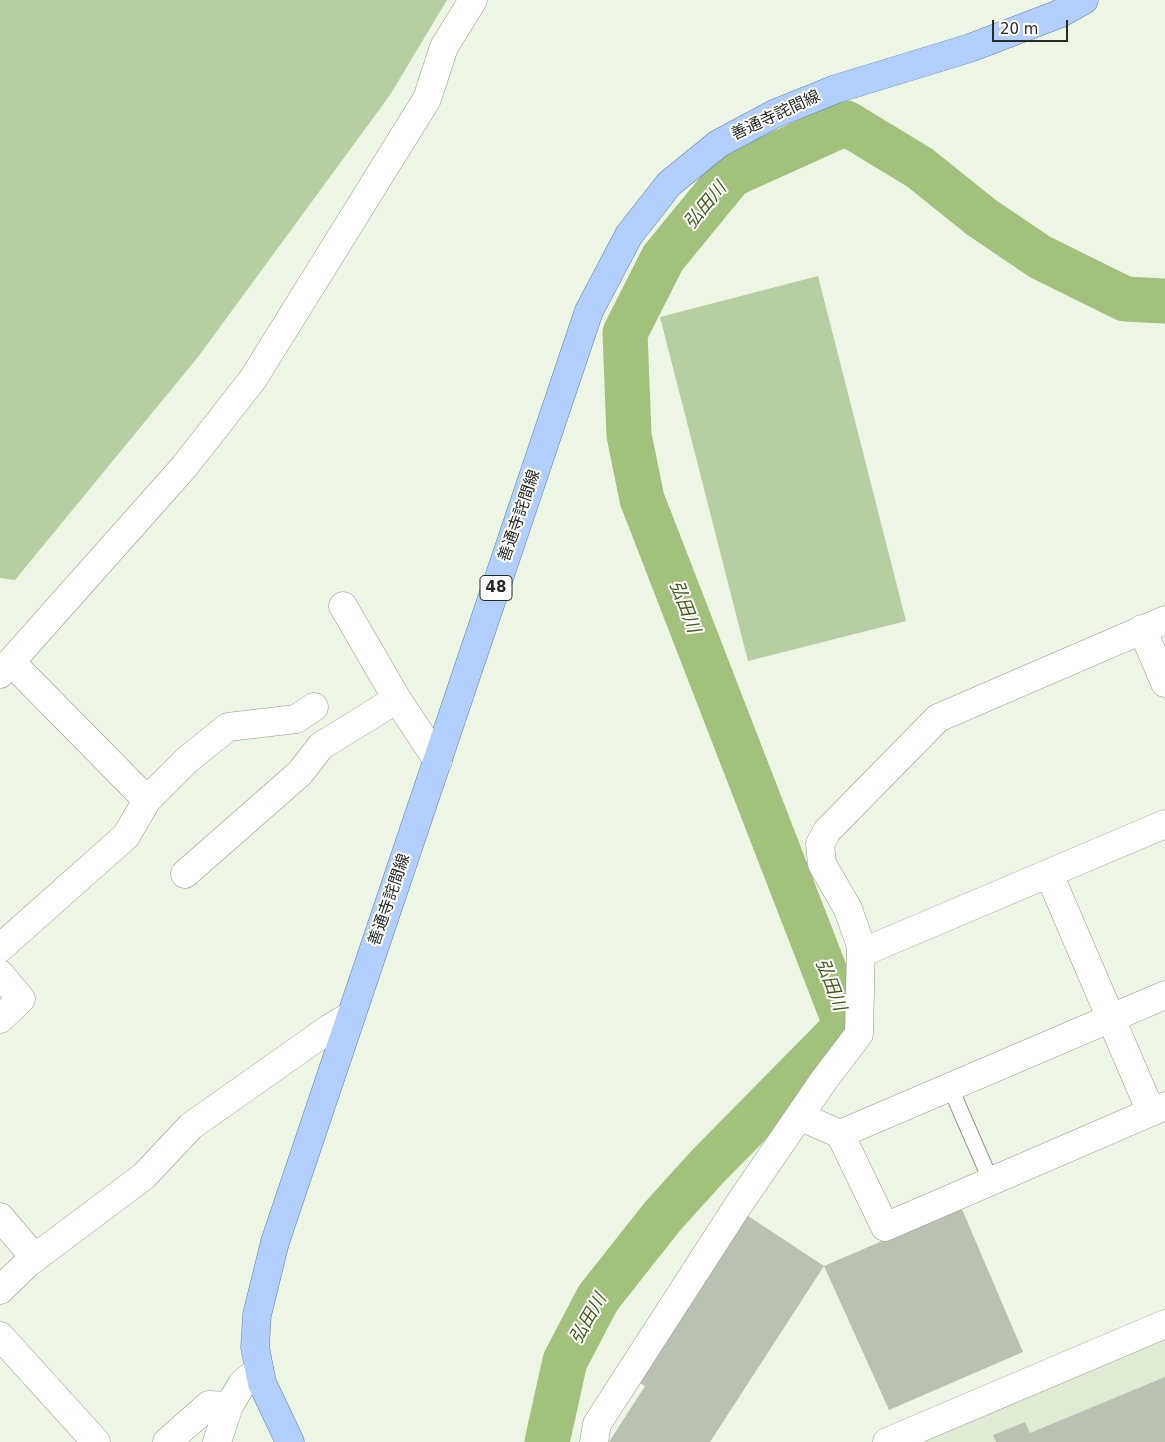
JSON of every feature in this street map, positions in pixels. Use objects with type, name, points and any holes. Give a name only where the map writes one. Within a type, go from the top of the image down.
[{"type":"main road","name":"善通寺詫間線","points":[[290,1442],[262,1383],[255,1347],[257,1315],[275,1242],[589,311],[629,235],[670,184],[718,144],[774,114],[836,89],[970,48],[1059,14],[1084,0]]},
{"type":"street","points":[[147,800],[6,668],[184,467],[254,379],[427,99],[444,47],[473,0]]},
{"type":"street","points":[[343,606],[397,699],[438,761]]},
{"type":"street","points":[[594,1442],[597,1424],[737,1207],[799,1116],[859,1034],[862,946],[848,909],[822,864],[820,844],[827,831],[938,718],[1153,625],[1165,684]]},
{"type":"street","points":[[185,874],[300,773],[321,746],[397,699]]},
{"type":"street","points":[[0,948],[126,836],[147,800],[187,760],[228,726],[296,719],[314,707]]},
{"type":"street","points":[[861,953],[1165,824]]},
{"type":"street","points":[[799,1116],[840,1134],[885,1226],[1158,1109],[1111,1018],[1049,874]]},
{"type":"street","points":[[0,974],[22,999],[0,1019]]},
{"type":"street","points":[[840,1134],[1165,995]]},
{"type":"street","points":[[0,1290],[35,1258],[144,1176],[191,1126],[330,1028],[350,1016]]},
{"type":"street","points":[[0,1217],[35,1258]]},
{"type":"street","points":[[887,1442],[1165,1324]]},
{"type":"street","points":[[0,1336],[96,1442]]},
{"type":"street","points":[[217,1442],[229,1406],[242,1384],[259,1369]]},
{"type":"street","points":[[167,1442],[208,1405],[229,1406]]},
{"type":"lane","points":[[950,1087],[991,1181]]},
{"type":"shaded area","points":[[1165,1335],[1165,1442],[913,1442]]},
{"type":"green space","points":[[0,0],[447,0],[390,95],[198,357],[15,580],[0,578]]},
{"type":"green space","points":[[818,276],[906,621],[748,661],[660,317]]},
{"type":"building","points":[[961,1207],[1023,1352],[889,1410],[824,1266]]},
{"type":"building","points":[[742,1212],[824,1266],[710,1442],[609,1442],[645,1386],[634,1380]]},
{"type":"building","points":[[1165,1377],[1165,1442],[996,1442],[993,1435],[1025,1422],[1030,1433]]},
{"type":"waterway","name":"弘田川","points":[[547,1442],[565,1361],[598,1298],[662,1217],[708,1166],[846,1026],[642,499],[629,435],[625,333],[663,258],[731,175],[846,123],[920,168],[981,217],[1040,257],[1125,299],[1165,301]]}]
